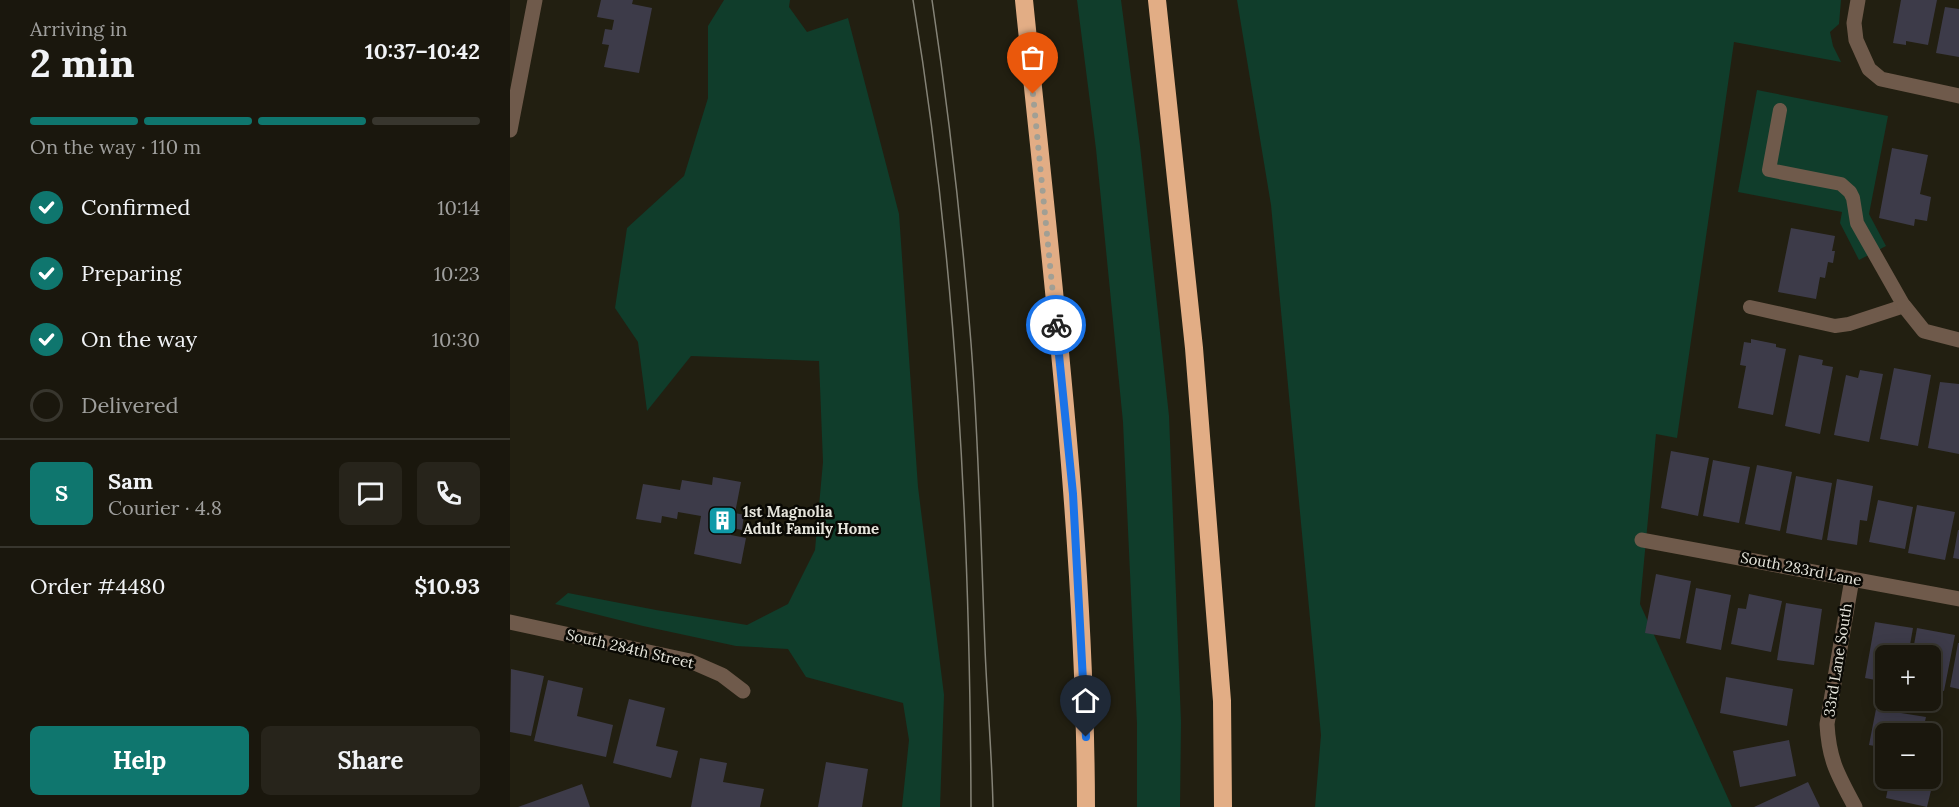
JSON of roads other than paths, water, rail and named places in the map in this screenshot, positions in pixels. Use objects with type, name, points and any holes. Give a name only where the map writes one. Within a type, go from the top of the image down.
[{"type":"highway","points":[[1024,0],[1073,494],[1086,737],[1086,807]]},
{"type":"highway","points":[[1157,0],[1194,348],[1222,701],[1223,807]]},
{"type":"street","points":[[510,130],[535,0]]},
{"type":"street","points":[[1858,0],[1854,23],[1856,40],[1869,69],[1881,79],[1959,96]]},
{"type":"street","points":[[1904,306],[1924,331],[1959,340]]},
{"type":"street","name":"South 283rd Lane","points":[[1642,540],[1959,599]]},
{"type":"street","name":"33rd Lane South","points":[[1852,579],[1827,724],[1833,765],[1855,807]]},
{"type":"street","name":"South 284th Street","points":[[510,622],[690,661],[722,675],[743,691]]},
{"type":"lane","points":[[1750,308],[1835,326],[1849,324],[1904,306],[1857,223],[1853,198],[1846,187],[1841,184],[1769,170],[1780,110]]},
{"type":"tram line","points":[[913,0],[940,200],[958,402],[968,604],[971,807]]},
{"type":"tram line","points":[[932,0],[964,257],[971,343],[993,807]]},
{"type":"place","name":"1st Magnolia Adult Family Home","points":[[722,521]]}]
